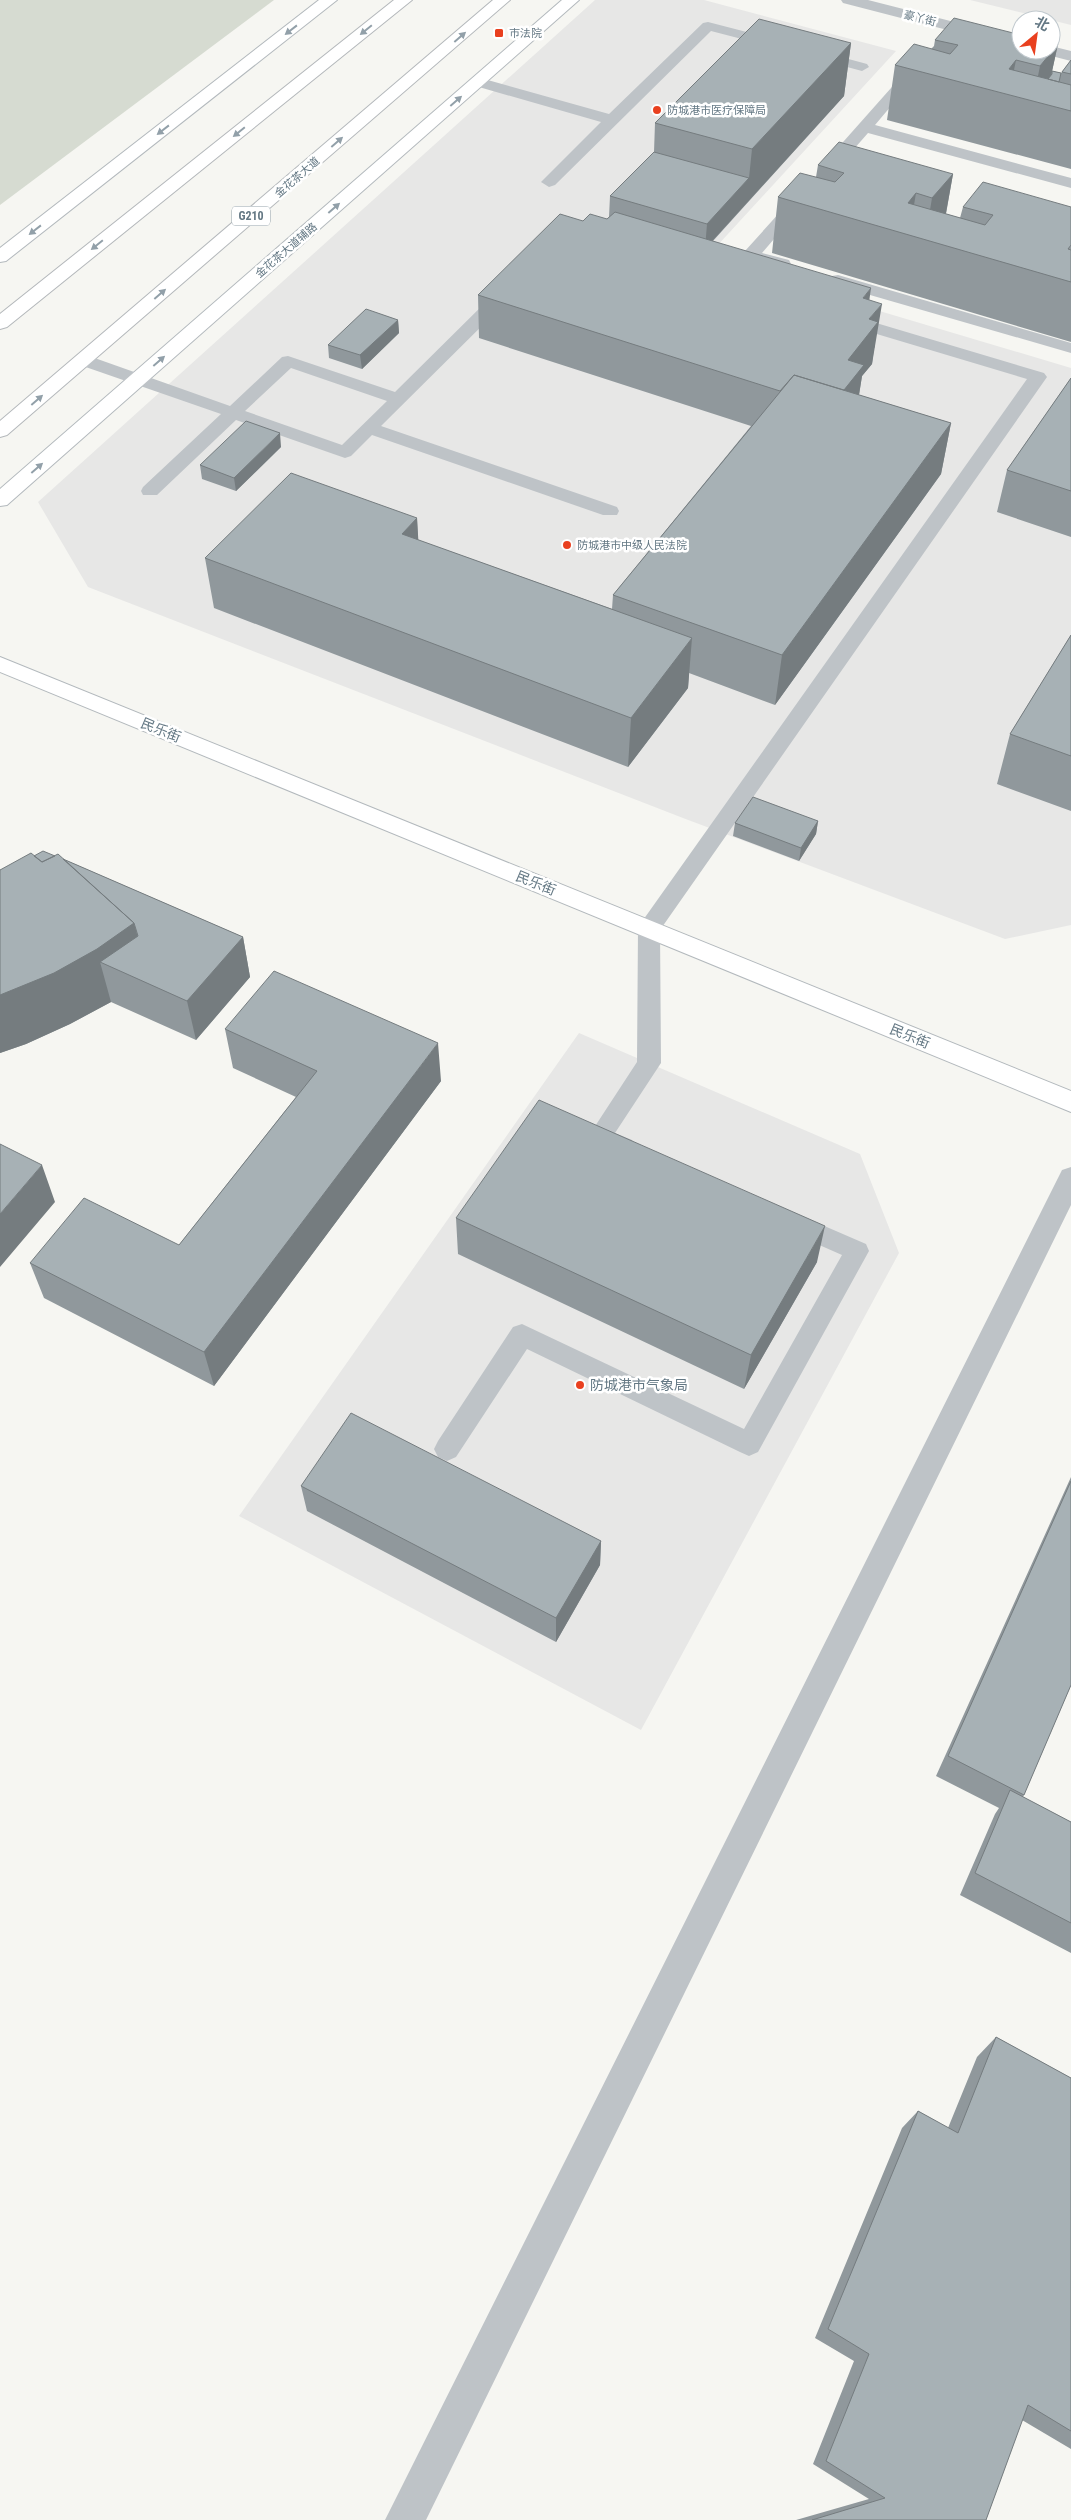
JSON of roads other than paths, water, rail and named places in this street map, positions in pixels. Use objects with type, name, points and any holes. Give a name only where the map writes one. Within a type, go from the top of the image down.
[{"type":"main road","points":[[0,257],[329,0]]},
{"type":"main road","points":[[0,323],[404,0]]},
{"type":"main road","name":"金花茶大道","points":[[0,432],[502,0]]},
{"type":"main road","name":"金花茶大道辅路","points":[[0,500],[571,0]]},
{"type":"main road","name":"民乐街","points":[[0,664],[1071,1102]]},
{"type":"street","name":"豪丫街","points":[[849,0],[949,33],[1011,42]]},
{"type":"street","points":[[405,2520],[1071,1178]]},
{"type":"lane","points":[[549,182],[708,26],[862,67]]},
{"type":"lane","points":[[798,268],[751,255],[920,64]]},
{"type":"lane","points":[[477,82],[612,120]]},
{"type":"lane","points":[[864,127],[1071,183]]},
{"type":"lane","points":[[813,186],[838,184]]},
{"type":"lane","points":[[827,277],[1071,348]]},
{"type":"lane","points":[[83,360],[345,452],[516,282]]},
{"type":"lane","points":[[644,1157],[600,1137],[649,1063],[649,929],[1038,377],[829,314]]},
{"type":"lane","points":[[150,491],[288,361],[399,399]]},
{"type":"lane","points":[[370,428],[610,511]]},
{"type":"lane","points":[[447,1449],[522,1335],[749,1444],[857,1251],[768,1212]]},
{"type":"place","name":"巿法院","points":[[499,33]]},
{"type":"place","name":"防城港市医疗保障局","points":[[657,110]]},
{"type":"place","name":"防城港市中级人民法院","points":[[567,545]]},
{"type":"place","name":"防城港市气象局","points":[[580,1385]]}]
